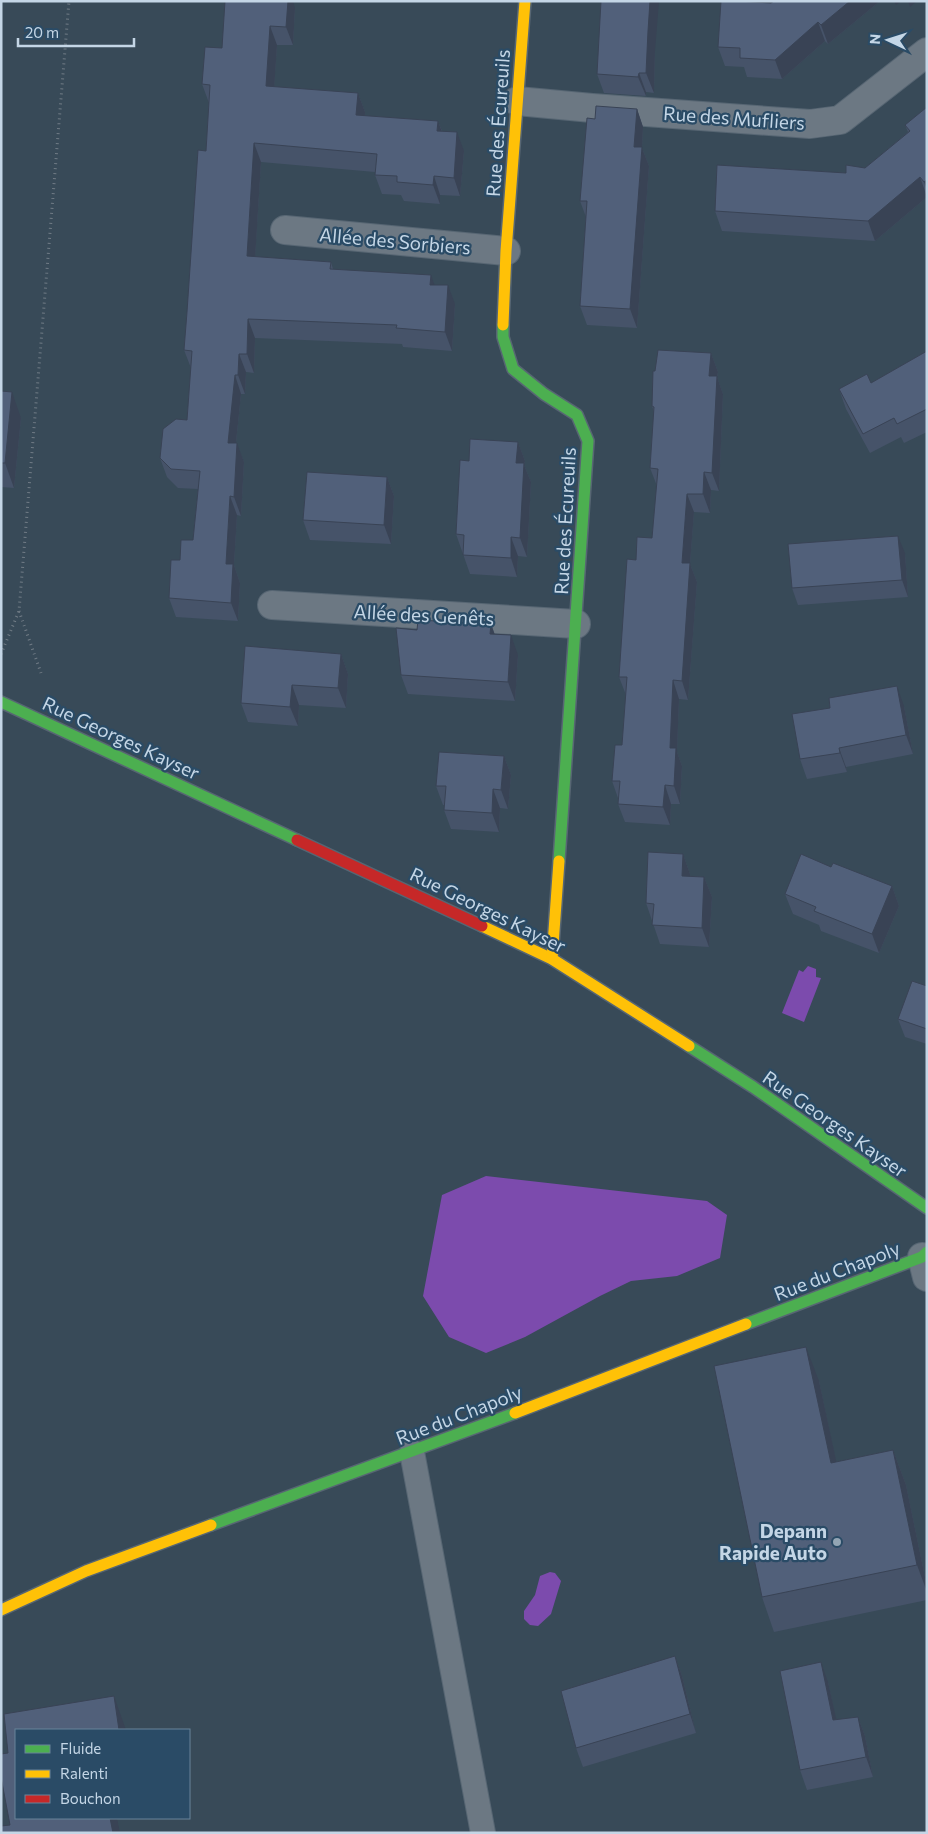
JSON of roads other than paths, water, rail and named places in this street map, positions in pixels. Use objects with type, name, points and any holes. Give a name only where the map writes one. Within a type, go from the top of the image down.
[{"type":"street","name":"Rue des Écureuils","points":[[525,1],[506,251],[503,337],[513,369],[544,394],[577,415],[588,441],[552,959]]},
{"type":"street","name":"Rue des Mufliers","points":[[517,101],[810,124],[840,120],[927,52]]},
{"type":"street","name":"Allée des Sorbiers","points":[[285,230],[506,251]]},
{"type":"street","name":"Allée des Genêts","points":[[272,605],[576,624]]},
{"type":"street","name":"Rue Georges Kayser","points":[[1,702],[552,959],[628,1005],[744,1082],[927,1208]]},
{"type":"street","name":"Rue du Chapoly","points":[[1,1610],[86,1571],[925,1262]]},
{"type":"lane","points":[[412,1452],[483,1833]]},
{"type":"place","name":"Depann Rapide Auto","points":[[837,1542]]}]
